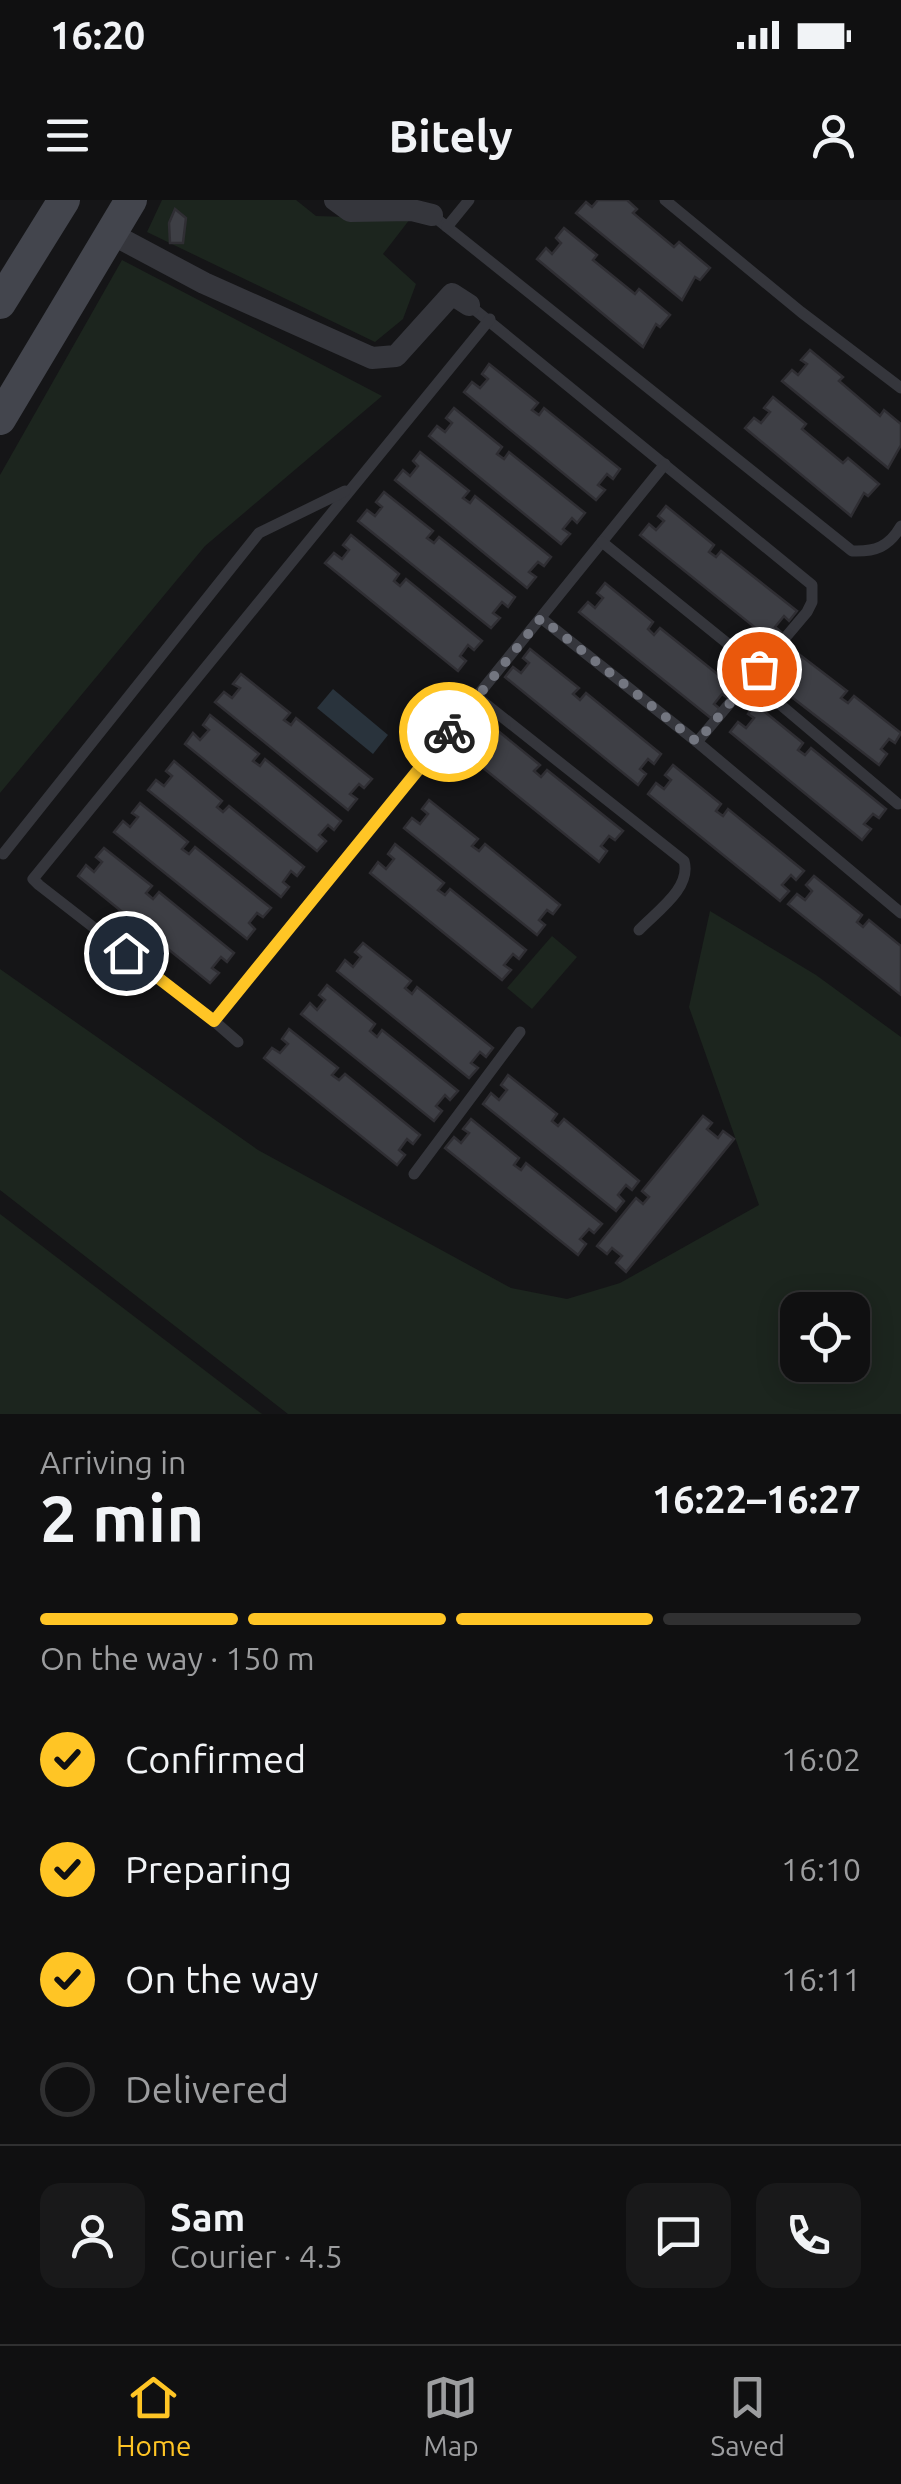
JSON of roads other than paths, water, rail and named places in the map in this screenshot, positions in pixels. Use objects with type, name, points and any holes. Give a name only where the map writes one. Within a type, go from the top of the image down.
[{"type":"main road","points":[[0,303],[64,200]]},
{"type":"main road","points":[[0,419],[14,374],[112,234],[130,200]]},
{"type":"street","points":[[335,200],[350,210],[412,210],[439,221]]},
{"type":"street","points":[[112,234],[204,283],[372,358],[396,356],[452,294],[469,305]]},
{"type":"lane","points":[[469,200],[439,221],[852,552],[884,547],[901,526]]},
{"type":"lane","points":[[665,200],[901,388]]},
{"type":"lane","points":[[469,305],[812,585],[807,612],[697,742]]},
{"type":"lane","points":[[238,1042],[34,879],[490,320]]},
{"type":"lane","points":[[214,1021],[665,464]]},
{"type":"lane","points":[[3,854],[259,533],[349,489]]},
{"type":"lane","points":[[602,542],[898,804]]},
{"type":"lane","points":[[541,618],[697,742],[901,914]]},
{"type":"lane","points":[[477,697],[684,861],[687,869],[677,891],[638,930]]},
{"type":"lane","points":[[414,1174],[520,1032]]}]
